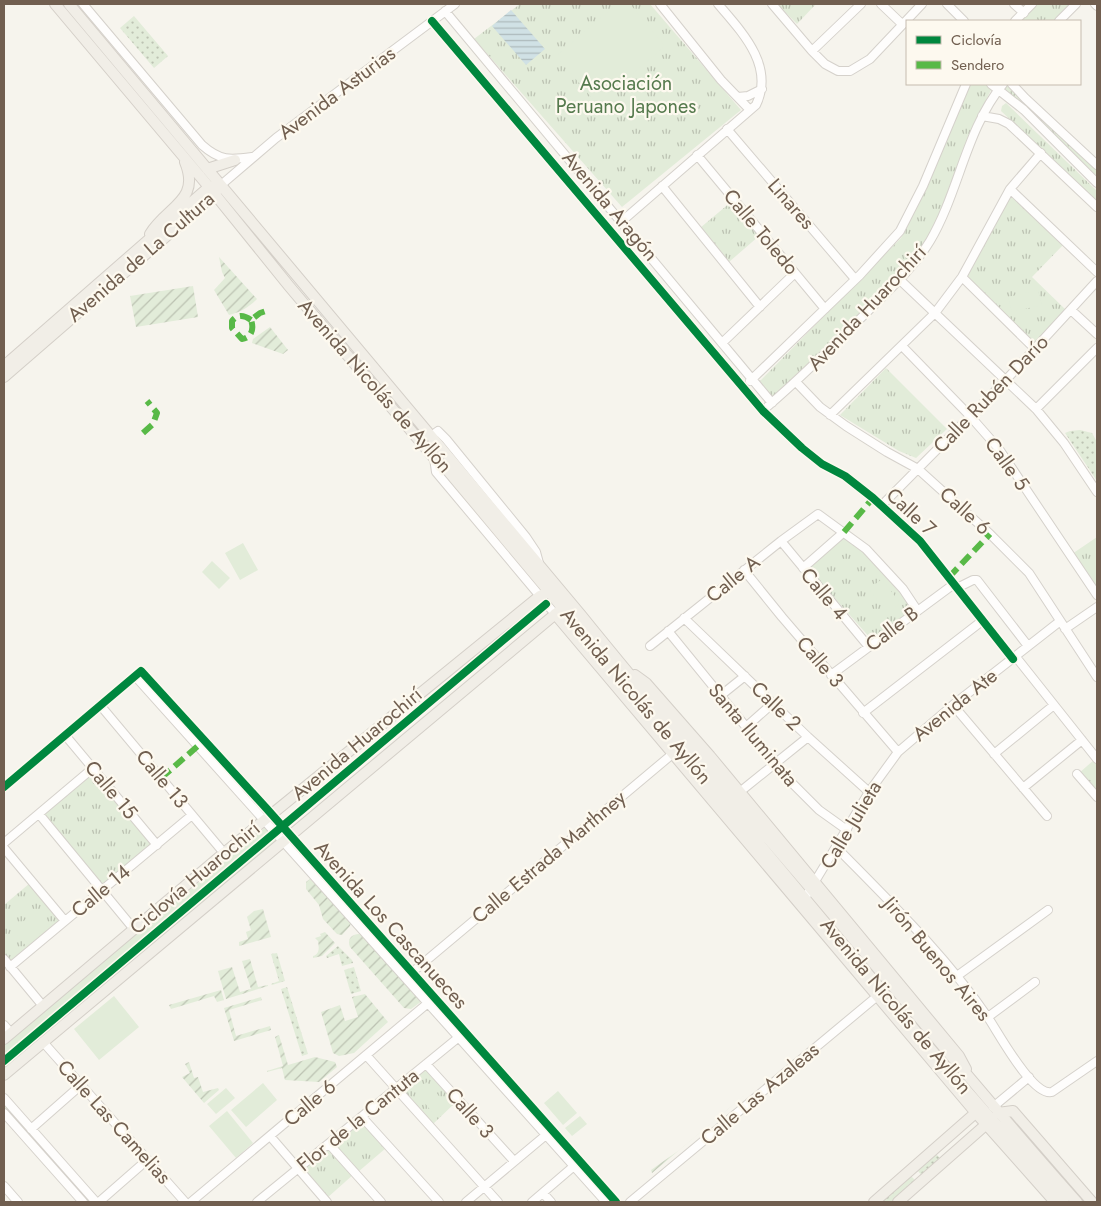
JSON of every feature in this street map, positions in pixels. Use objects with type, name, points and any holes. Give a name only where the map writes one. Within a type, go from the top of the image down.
[{"type":"main road","name":"Avenida Nicolás de Ayllón","points":[[55,4],[180,152],[434,434],[497,530],[540,567],[548,591]]},
{"type":"main road","name":"Avenida Nicolás de Ayllón","points":[[69,4],[207,169],[215,189],[289,286],[434,458],[449,472],[562,608],[810,890]]},
{"type":"main road","points":[[145,243],[155,226],[188,193],[190,178],[180,152]]},
{"type":"main road","points":[[207,169],[235,160]]},
{"type":"main road","name":"Avenida de La Cultura","points":[[4,377],[45,335],[145,243],[215,189]]},
{"type":"main road","name":"Avenida de La Cultura","points":[[4,366],[108,288],[215,189]]},
{"type":"main road","name":"Avenida Huarochirí","points":[[7,1036],[133,928],[403,705],[548,591]]},
{"type":"main road","name":"Avenida Nicolás de Ayllón","points":[[562,608],[617,661],[683,746],[883,991],[987,1113],[1055,1202]]},
{"type":"main road","name":"Avenida Huarochirí","points":[[4,1075],[562,608]]},
{"type":"main road","name":"Avenida Nicolás de Ayllón","points":[[683,746],[736,795],[810,890],[883,991],[970,1080],[987,1113],[1040,1168],[1077,1202]]},
{"type":"main road","points":[[810,890],[959,1056],[965,1065],[970,1080]]},
{"type":"main road","points":[[874,1202],[909,1171],[987,1113],[1013,1111],[1092,1202]]},
{"type":"main road","points":[[898,1202],[920,1183],[987,1113]]},
{"type":"main road","name":"Avenida Nicolás de Ayllón","points":[[1040,1168],[1064,1202]]},
{"type":"main road","points":[[909,1171],[920,1183]]},
{"type":"street","points":[[83,4],[202,145],[212,154],[219,157],[235,160],[252,157]]},
{"type":"street","name":"Avenida Asturias","points":[[215,189],[252,157],[455,4]]},
{"type":"street","points":[[660,4],[721,80],[750,110]]},
{"type":"street","points":[[621,222],[756,105],[761,94],[762,77],[753,48],[740,29],[718,4]]},
{"type":"street","points":[[772,4],[812,51],[825,64],[838,71],[850,71],[870,59],[922,4]]},
{"type":"street","points":[[812,51],[861,4]]},
{"type":"street","points":[[881,4],[902,24]]},
{"type":"street","points":[[946,4],[963,20]]},
{"type":"street","points":[[1014,4],[1024,13]]},
{"type":"street","points":[[1016,20],[1032,4]]},
{"type":"street","points":[[1060,20],[1076,4]]},
{"type":"street","name":"Avenida Aragón","points":[[445,11],[772,403]]},
{"type":"street","name":"Avenida Aragón","points":[[432,21],[763,411]]},
{"type":"street","name":"Avenida Huarochirí","points":[[743,388],[855,279],[900,231],[923,186],[966,85]]},
{"type":"street","points":[[1013,85],[1097,165]]},
{"type":"street","points":[[1019,85],[1025,98]]},
{"type":"street","points":[[1000,87],[1097,183]]},
{"type":"street","name":"Avenida Huarochirí","points":[[763,411],[796,382],[900,279],[928,243],[936,230],[982,116],[1000,87]]},
{"type":"street","points":[[738,97],[748,96],[762,89]]},
{"type":"street","points":[[982,116],[999,119],[1009,124],[1041,152],[1097,207]]},
{"type":"street","name":"Linares","points":[[727,129],[855,279]]},
{"type":"street","points":[[830,415],[934,313],[962,277],[1010,189],[1041,152]]},
{"type":"street","name":"Calle Toledo","points":[[697,155],[825,308]]},
{"type":"street","points":[[662,186],[760,307]]},
{"type":"street","points":[[1010,189],[1097,272]]},
{"type":"street","points":[[722,343],[795,273]]},
{"type":"street","points":[[962,277],[1035,349]]},
{"type":"street","points":[[900,279],[1036,410],[1064,443],[1097,492]]},
{"type":"street","name":"Calle Rubén Darío","points":[[882,505],[1005,381],[1097,281]]},
{"type":"street","points":[[1071,310],[1097,334]]},
{"type":"street","name":"Calle 5","points":[[902,346],[1000,449],[1097,595]]},
{"type":"street","points":[[1036,410],[1097,348]]},
{"type":"street","name":"Calle 6","points":[[796,382],[830,415],[887,452],[918,469],[990,534],[1029,573],[1097,678]]},
{"type":"street","name":"Calle 7","points":[[763,411],[802,448],[822,464],[845,476],[882,505],[920,541],[982,621],[1054,705],[1097,759]]},
{"type":"street","name":"Avenida Nicolás de Ayllón","points":[[434,434],[446,439],[526,536],[536,552],[540,567]]},
{"type":"street","name":"Avenida Nicolás de Ayllón","points":[[434,458],[436,472],[497,530]]},
{"type":"street","name":"Calle A","points":[[650,646],[744,570],[818,514],[844,532]]},
{"type":"street","points":[[802,568],[844,532],[866,549],[884,568],[903,589],[917,610]]},
{"type":"street","name":"Calle 4","points":[[781,541],[869,647]]},
{"type":"street","name":"Calle 3","points":[[744,570],[863,713],[898,752]]},
{"type":"street","points":[[955,586],[977,580],[1028,646]]},
{"type":"street","name":"Calle B","points":[[831,675],[917,610],[955,586]]},
{"type":"street","points":[[1065,629],[1097,607]]},
{"type":"street","name":"Calle 2","points":[[684,618],[869,792]]},
{"type":"street","points":[[863,713],[982,621]]},
{"type":"street","name":"Avenida Ate","points":[[898,752],[1059,622]]},
{"type":"street","name":"Santa Iluminata","points":[[668,631],[806,798],[847,830]]},
{"type":"street","name":"Avenida Los Cascanueces","points":[[100,705],[138,674],[235,780],[271,815],[409,975],[616,1202]]},
{"type":"street","points":[[720,696],[745,676]]},
{"type":"street","points":[[746,727],[774,703]]},
{"type":"street","points":[[4,787],[100,705]]},
{"type":"street","name":"Calle 13","points":[[100,705],[224,853]]},
{"type":"street","points":[[954,705],[1047,816]]},
{"type":"street","points":[[994,754],[1054,705]]},
{"type":"street","name":"Calle 15","points":[[65,735],[157,845]]},
{"type":"street","points":[[736,795],[808,736]]},
{"type":"street","points":[[1023,788],[1082,740]]},
{"type":"street","name":"Calle Estrada Marthney","points":[[409,975],[683,746]]},
{"type":"street","name":"Calle Julieta","points":[[810,890],[869,792],[898,752]]},
{"type":"street","points":[[4,844],[93,768]]},
{"type":"street","points":[[1077,774],[1097,797]]},
{"type":"street","points":[[39,814],[133,928]]},
{"type":"street","name":"Calle 14","points":[[10,967],[192,815]]},
{"type":"street","name":"Jirón Buenos Aires","points":[[836,847],[909,920],[988,1017],[1020,1068],[1043,1091],[1049,1093],[1097,1061]]},
{"type":"street","points":[[4,848],[65,922]]},
{"type":"street","points":[[956,976],[1048,910]]},
{"type":"street","points":[[4,959],[43,1006]]},
{"type":"street","name":"Avenida Los Cascanueces","points":[[409,975],[428,1003],[606,1202]]},
{"type":"street","points":[[988,1017],[1034,982]]},
{"type":"street","name":"Calle Las Azaleas","points":[[630,1202],[883,991]]},
{"type":"street","name":"Calle 6","points":[[191,1202],[428,1003]]},
{"type":"street","points":[[4,1025],[7,1036]]},
{"type":"street","name":"Flor de la Cantuta","points":[[262,1201],[297,1169],[459,1037]]},
{"type":"street","name":"Calle Las Camelias","points":[[42,1042],[184,1202]]},
{"type":"street","points":[[366,1055],[498,1202]]},
{"type":"street","name":"Calle 3","points":[[426,1064],[514,1162]]},
{"type":"street","points":[[987,1113],[1029,1078]]},
{"type":"street","points":[[31,1129],[81,1085]]},
{"type":"street","points":[[4,1098],[98,1202],[147,1160]]},
{"type":"street","points":[[4,1113],[83,1202]]},
{"type":"street","points":[[362,1117],[439,1202]]},
{"type":"street","points":[[466,1202],[546,1135]]},
{"type":"street","points":[[270,1136],[327,1202]]},
{"type":"street","points":[[328,1144],[381,1202]]},
{"type":"street","points":[[532,1202],[574,1166]]},
{"type":"street","points":[[4,1186],[18,1202]]},
{"type":"street","points":[[543,1193],[551,1202]]},
{"type":"green space","name":"Asociación Peruano Japones","points":[[520,4],[650,4],[741,110],[622,207],[474,39]]},
{"type":"green space","points":[[617,4],[630,4],[665,46],[597,104],[556,56]]},
{"type":"green space","points":[[777,4],[816,4],[797,24]]},
{"type":"green space","points":[[1035,4],[1071,4],[1056,20],[1019,20]]},
{"type":"green space","points":[[134,16],[168,56],[154,68],[120,28]]},
{"type":"green space","points":[[971,85],[996,85],[991,90],[978,116],[932,232],[925,243],[900,273],[819,356],[771,398],[760,381],[901,238],[929,181],[966,92]]},
{"type":"green space","points":[[1008,85],[1097,169],[1097,176],[1026,108],[1002,89]]},
{"type":"green space","points":[[1006,103],[1097,191],[1097,202],[1001,111],[1002,106]]},
{"type":"green space","points":[[1009,194],[1063,245],[1032,277],[1066,310],[1034,344],[967,276]]},
{"type":"green space","points":[[731,202],[759,236],[729,262],[700,228]]},
{"type":"green space","points":[[219,257],[257,299],[244,309],[229,315],[214,290],[225,278]]},
{"type":"green space","points":[[193,286],[198,317],[136,327],[130,296]]},
{"type":"green space","points":[[1038,290],[1042,305],[1012,312],[1008,297]]},
{"type":"green space","points":[[270,327],[288,350],[283,354],[252,343],[253,339]]},
{"type":"green space","points":[[886,368],[947,429],[916,458],[899,451],[840,415]]},
{"type":"green space","points":[[1080,430],[1092,433],[1097,442],[1097,481],[1065,433]]},
{"type":"green space","points":[[844,535],[885,572],[914,609],[871,639],[808,568]]},
{"type":"green space","points":[[1097,537],[1097,590],[1072,554]]},
{"type":"green space","points":[[243,543],[258,570],[240,580],[225,553]]},
{"type":"green space","points":[[212,561],[230,578],[219,589],[202,572]]},
{"type":"green space","points":[[882,579],[900,603],[887,613],[869,589]]},
{"type":"green space","points":[[1095,759],[1097,762],[1097,796],[1078,774]]},
{"type":"green space","points":[[94,773],[153,845],[101,888],[42,815]]},
{"type":"green space","points":[[267,826],[278,839],[4,1069],[4,1044]]},
{"type":"green space","points":[[310,879],[351,922],[342,935],[337,934],[323,919],[319,905],[306,889],[306,882]]},
{"type":"green space","points":[[30,883],[61,920],[11,961],[4,955],[4,905]]},
{"type":"green space","points":[[263,909],[271,937],[239,946],[239,942],[248,939],[246,932],[251,930],[247,917],[254,911]]},
{"type":"green space","points":[[37,910],[50,925],[26,946],[13,930]]},
{"type":"green space","points":[[325,932],[335,943],[322,956],[313,958],[318,950],[318,941],[315,938]]},
{"type":"green space","points":[[359,934],[363,936],[422,1001],[411,1009],[404,1008],[350,947],[350,938]]},
{"type":"green space","points":[[338,946],[353,963],[342,966],[339,954],[327,958],[326,956]]},
{"type":"green space","points":[[277,953],[285,981],[272,985],[279,981],[271,954]]},
{"type":"green space","points":[[250,959],[258,987],[268,986],[226,999],[218,971],[232,967],[240,992],[251,989],[242,961]]},
{"type":"green space","points":[[354,967],[361,991],[351,994],[344,970]]},
{"type":"green space","points":[[287,987],[308,1054],[302,1056],[281,989]]},
{"type":"green space","points":[[221,990],[224,1000],[217,1002],[214,996],[171,1009],[169,1005]]},
{"type":"green space","points":[[365,994],[388,1022],[354,1053],[339,1056],[333,1053],[321,1012],[340,1005],[345,1021],[358,1017],[352,997]]},
{"type":"green space","points":[[114,996],[139,1027],[99,1060],[74,1029]]},
{"type":"green space","points":[[261,997],[262,1000],[229,1010],[236,1036],[270,1026],[271,1030],[234,1041],[224,1008]]},
{"type":"green space","points":[[279,1035],[288,1065],[315,1057],[335,1062],[337,1067],[319,1082],[285,1080],[282,1068],[267,1072],[283,1066],[275,1037]]},
{"type":"green space","points":[[189,1062],[194,1078],[198,1077],[203,1092],[218,1088],[219,1090],[204,1103],[182,1077],[190,1073],[185,1064]]},
{"type":"green space","points":[[426,1069],[456,1102],[432,1125],[403,1090]]},
{"type":"green space","points":[[766,1077],[652,1173],[651,1170],[678,1151]]},
{"type":"green space","points":[[427,1082],[444,1102],[432,1112],[416,1092]]},
{"type":"green space","points":[[263,1083],[277,1100],[246,1127],[231,1110]]},
{"type":"green space","points":[[226,1088],[235,1098],[216,1114],[207,1104]]},
{"type":"green space","points":[[558,1091],[577,1113],[563,1125],[544,1103]]},
{"type":"green space","points":[[4,1101],[94,1202],[88,1202],[4,1108]]},
{"type":"green space","points":[[227,1111],[253,1143],[236,1158],[209,1126]]},
{"type":"green space","points":[[580,1116],[587,1124],[572,1136],[565,1128]]},
{"type":"green space","points":[[363,1121],[386,1148],[358,1172],[334,1144]]},
{"type":"green space","points":[[365,1125],[382,1146],[371,1156],[353,1135]]},
{"type":"green space","points":[[330,1147],[354,1174],[327,1198],[303,1170]]},
{"type":"green space","points":[[936,1154],[941,1159],[922,1176],[918,1171]]},
{"type":"green space","points":[[911,1176],[916,1181],[893,1202],[881,1202]]},
{"type":"shaded area","points":[[511,10],[545,49],[526,65],[492,26]]},
{"type":"marked path","points":[[251,320],[241,316],[232,321],[232,328],[242,339],[250,335],[251,320],[266,311]]},
{"type":"marked path","points":[[143,433],[153,424],[157,413],[147,401]]},
{"type":"marked path","points":[[844,532],[873,498]]},
{"type":"marked path","points":[[949,577],[990,534]]},
{"type":"marked path","points":[[161,778],[199,745]]},
{"type":"cycle path","points":[[432,21],[763,411],[802,448],[822,464],[845,476],[873,498],[920,541],[1013,659]]},
{"type":"cycle path","name":"Ciclovía Huarochirí","points":[[4,1061],[546,604]]},
{"type":"cycle path","points":[[4,787],[141,671],[267,809],[616,1202]]}]
